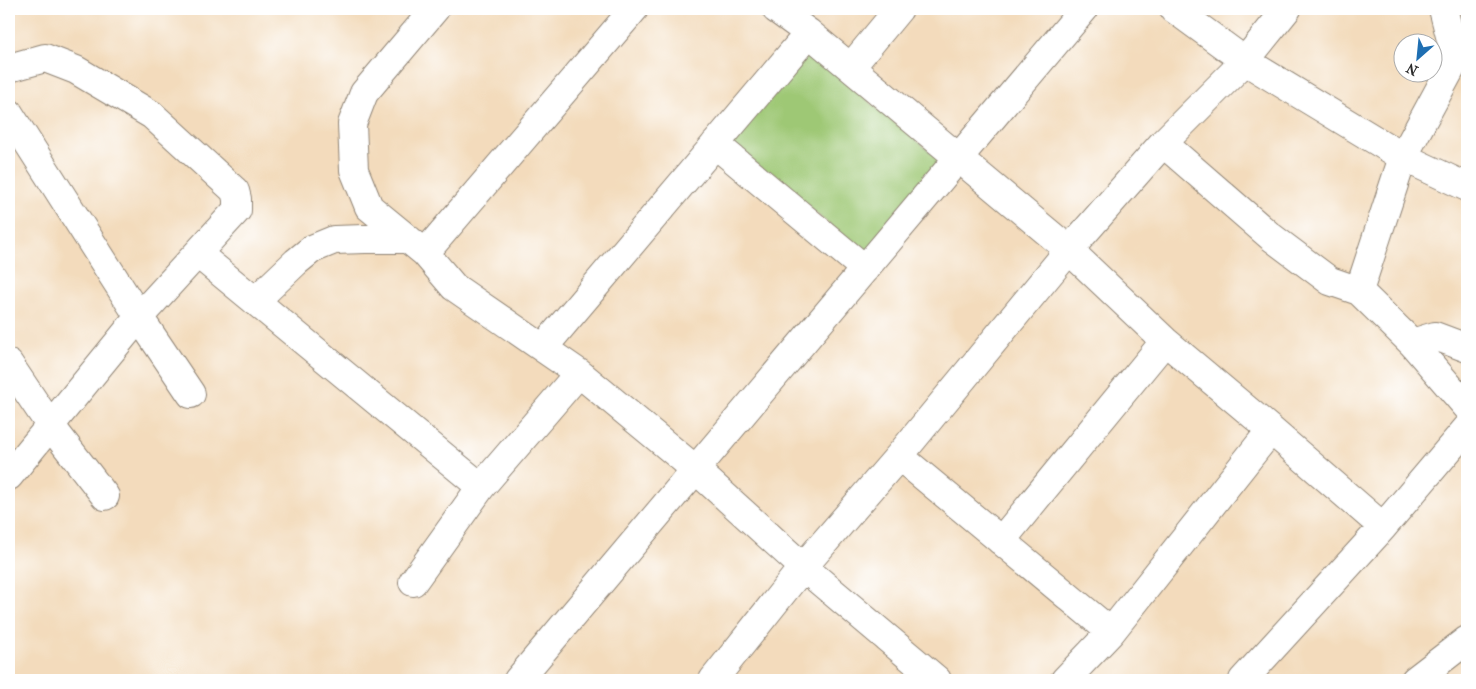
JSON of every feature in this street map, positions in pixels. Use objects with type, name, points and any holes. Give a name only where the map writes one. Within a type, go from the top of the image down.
[{"type":"street","points":[[435,9],[364,93],[352,124],[354,170],[369,207],[417,246],[454,287],[579,373],[695,469],[803,567],[937,680]]},
{"type":"street","points":[[417,246],[634,9]]},
{"type":"street","points":[[776,9],[809,33],[1069,250],[1165,341],[1384,527]]},
{"type":"street","points":[[850,67],[900,9]]},
{"type":"street","points":[[518,680],[1084,9]]},
{"type":"street","points":[[1174,9],[1245,61],[1403,157],[1467,187]]},
{"type":"street","points":[[717,679],[803,567],[899,456],[1069,250],[1163,143],[1245,61],[1287,9]]},
{"type":"street","points":[[1359,291],[1403,157],[1462,57],[1443,9]]},
{"type":"street","points":[[543,348],[809,33]]},
{"type":"street","points":[[9,68],[45,58],[76,70],[152,115],[234,191],[237,199],[236,210],[139,317],[9,476]]},
{"type":"street","points":[[9,113],[139,317],[191,394]]},
{"type":"street","points":[[1163,143],[1270,236],[1330,280],[1359,291],[1412,343],[1467,407]]},
{"type":"street","points":[[715,144],[865,269]]},
{"type":"street","points":[[255,301],[312,249],[334,240],[365,239],[417,246]]},
{"type":"street","points":[[198,254],[482,487]]},
{"type":"street","points":[[1412,343],[1435,336],[1467,348]]},
{"type":"street","points":[[1002,540],[1165,341]]},
{"type":"street","points":[[9,364],[50,425],[105,496]]},
{"type":"street","points":[[413,582],[482,487],[579,373]]},
{"type":"street","points":[[1243,680],[1384,527],[1467,428]]},
{"type":"street","points":[[1065,680],[1111,632],[1271,430]]},
{"type":"street","points":[[899,456],[1111,632]]},
{"type":"street","points":[[1415,680],[1465,646]]},
{"type":"green space","points":[[800,45],[944,163],[867,256],[724,137]]}]
